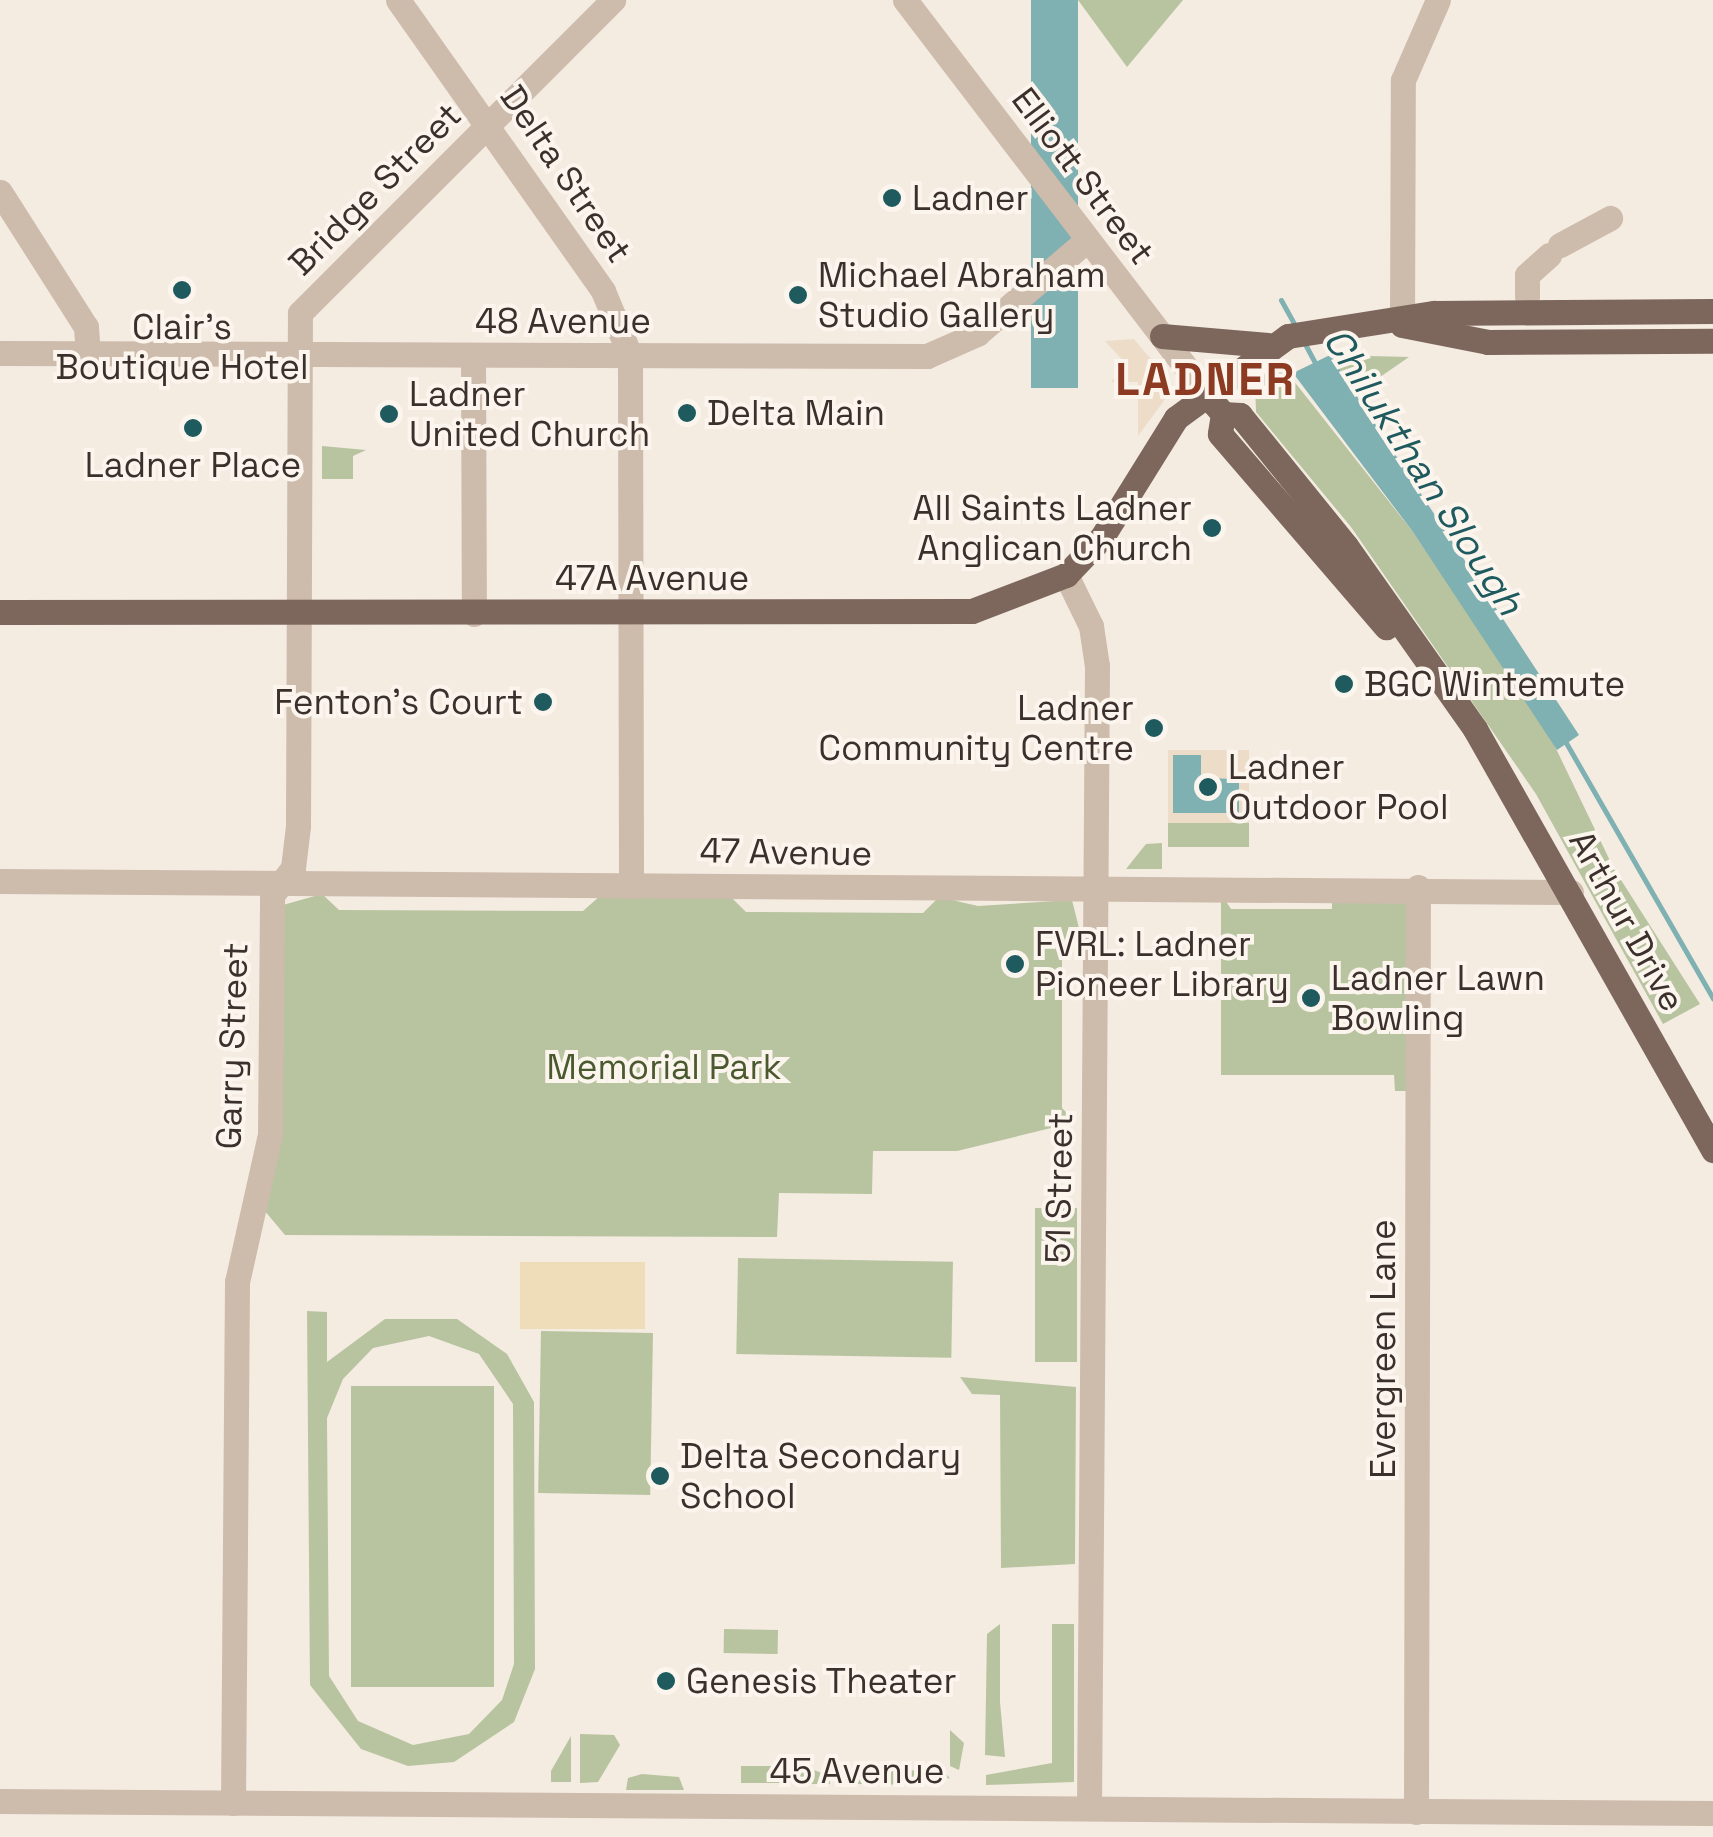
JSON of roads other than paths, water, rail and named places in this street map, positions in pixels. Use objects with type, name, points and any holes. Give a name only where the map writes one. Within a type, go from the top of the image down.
[{"type":"main road","points":[[1402,324],[1434,312],[1713,311]]},
{"type":"main road","points":[[1162,336],[1268,344],[1364,325],[1402,324],[1488,342],[1713,341]]},
{"type":"main road","name":"47A Avenue","points":[[0,612],[948,614],[1017,598],[1066,575],[1102,536],[1170,424],[1268,344]]},
{"type":"main road","name":"Arthur Drive","points":[[1205,393],[1223,414],[1220,434],[1475,729],[1571,892],[1713,1150]]},
{"type":"street","name":"Delta Street","points":[[398,0],[490,124],[604,291],[630,355],[631,886]]},
{"type":"street","name":"Bridge Street","points":[[297,355],[300,314],[612,0]]},
{"type":"street","name":"Elliott Street","points":[[905,0],[1205,393]]},
{"type":"street","points":[[1402,324],[1403,80],[1438,0]]},
{"type":"street","points":[[0,192],[86,327],[88,354]]},
{"type":"street","points":[[1527,296],[1528,275],[1554,250],[1610,218]]},
{"type":"street","name":"48 Avenue","points":[[0,352],[927,356],[976,334],[1087,240]]},
{"type":"street","name":"Garry Street","points":[[233,1804],[237,1282],[268,1146],[271,908],[294,868],[298,826],[297,355]]},
{"type":"street","points":[[473,355],[474,614]]},
{"type":"street","name":"51 Street","points":[[1066,575],[1096,650],[1089,1808]]},
{"type":"street","name":"47 Avenue","points":[[0,881],[1418,887],[1571,892]]},
{"type":"street","name":"Evergreen Lane","points":[[1416,1812],[1418,887]]},
{"type":"street","name":"45 Avenue","points":[[0,1802],[1713,1813]]},
{"type":"water","points":[[1031,0],[1078,0],[1078,388],[1031,388]]},
{"type":"water","points":[[1330,355],[1579,735],[1557,750],[1413,532],[1293,373]]},
{"type":"water","points":[[1173,755],[1201,755],[1201,778],[1239,779],[1239,813],[1173,813]]},
{"type":"waterway","name":"Chilukthan Slough","points":[[1281,300],[1295,325]]},
{"type":"waterway","name":"Chilukthan Slough","points":[[1305,344],[1316,365]]},
{"type":"waterway","points":[[1565,741],[1713,998]]},
{"type":"place","name":"Ladner","points":[[892,198]]},
{"type":"place","name":"Clair's Boutique Hotel","points":[[182,290]]},
{"type":"place","name":"Michael Abraham Studio Gallery","points":[[798,295]]},
{"type":"place","name":"Delta Main","points":[[687,413]]},
{"type":"place","name":"Ladner United Church","points":[[389,414]]},
{"type":"place","name":"Ladner Place","points":[[193,428]]},
{"type":"place","name":"All Saints Ladner Anglican Church","points":[[1212,528]]},
{"type":"place","name":"BGC Wintemute","points":[[1344,684]]},
{"type":"place","name":"Fenton's Court","points":[[543,702]]},
{"type":"place","name":"Ladner Community Centre","points":[[1154,728]]},
{"type":"place","name":"Ladner Outdoor Pool","points":[[1208,787]]},
{"type":"place","name":"FVRL: Ladner Pioneer Library","points":[[1015,964]]},
{"type":"place","name":"Ladner Lawn Bowling","points":[[1311,998]]},
{"type":"place","name":"Delta Secondary School","points":[[660,1476]]},
{"type":"place","name":"Genesis Theater","points":[[666,1681]]},
{"type":"district","name":"LADNER","points":[[1206,380]]},
{"type":"park label","name":"Memorial Park","points":[[664,1067]]}]
